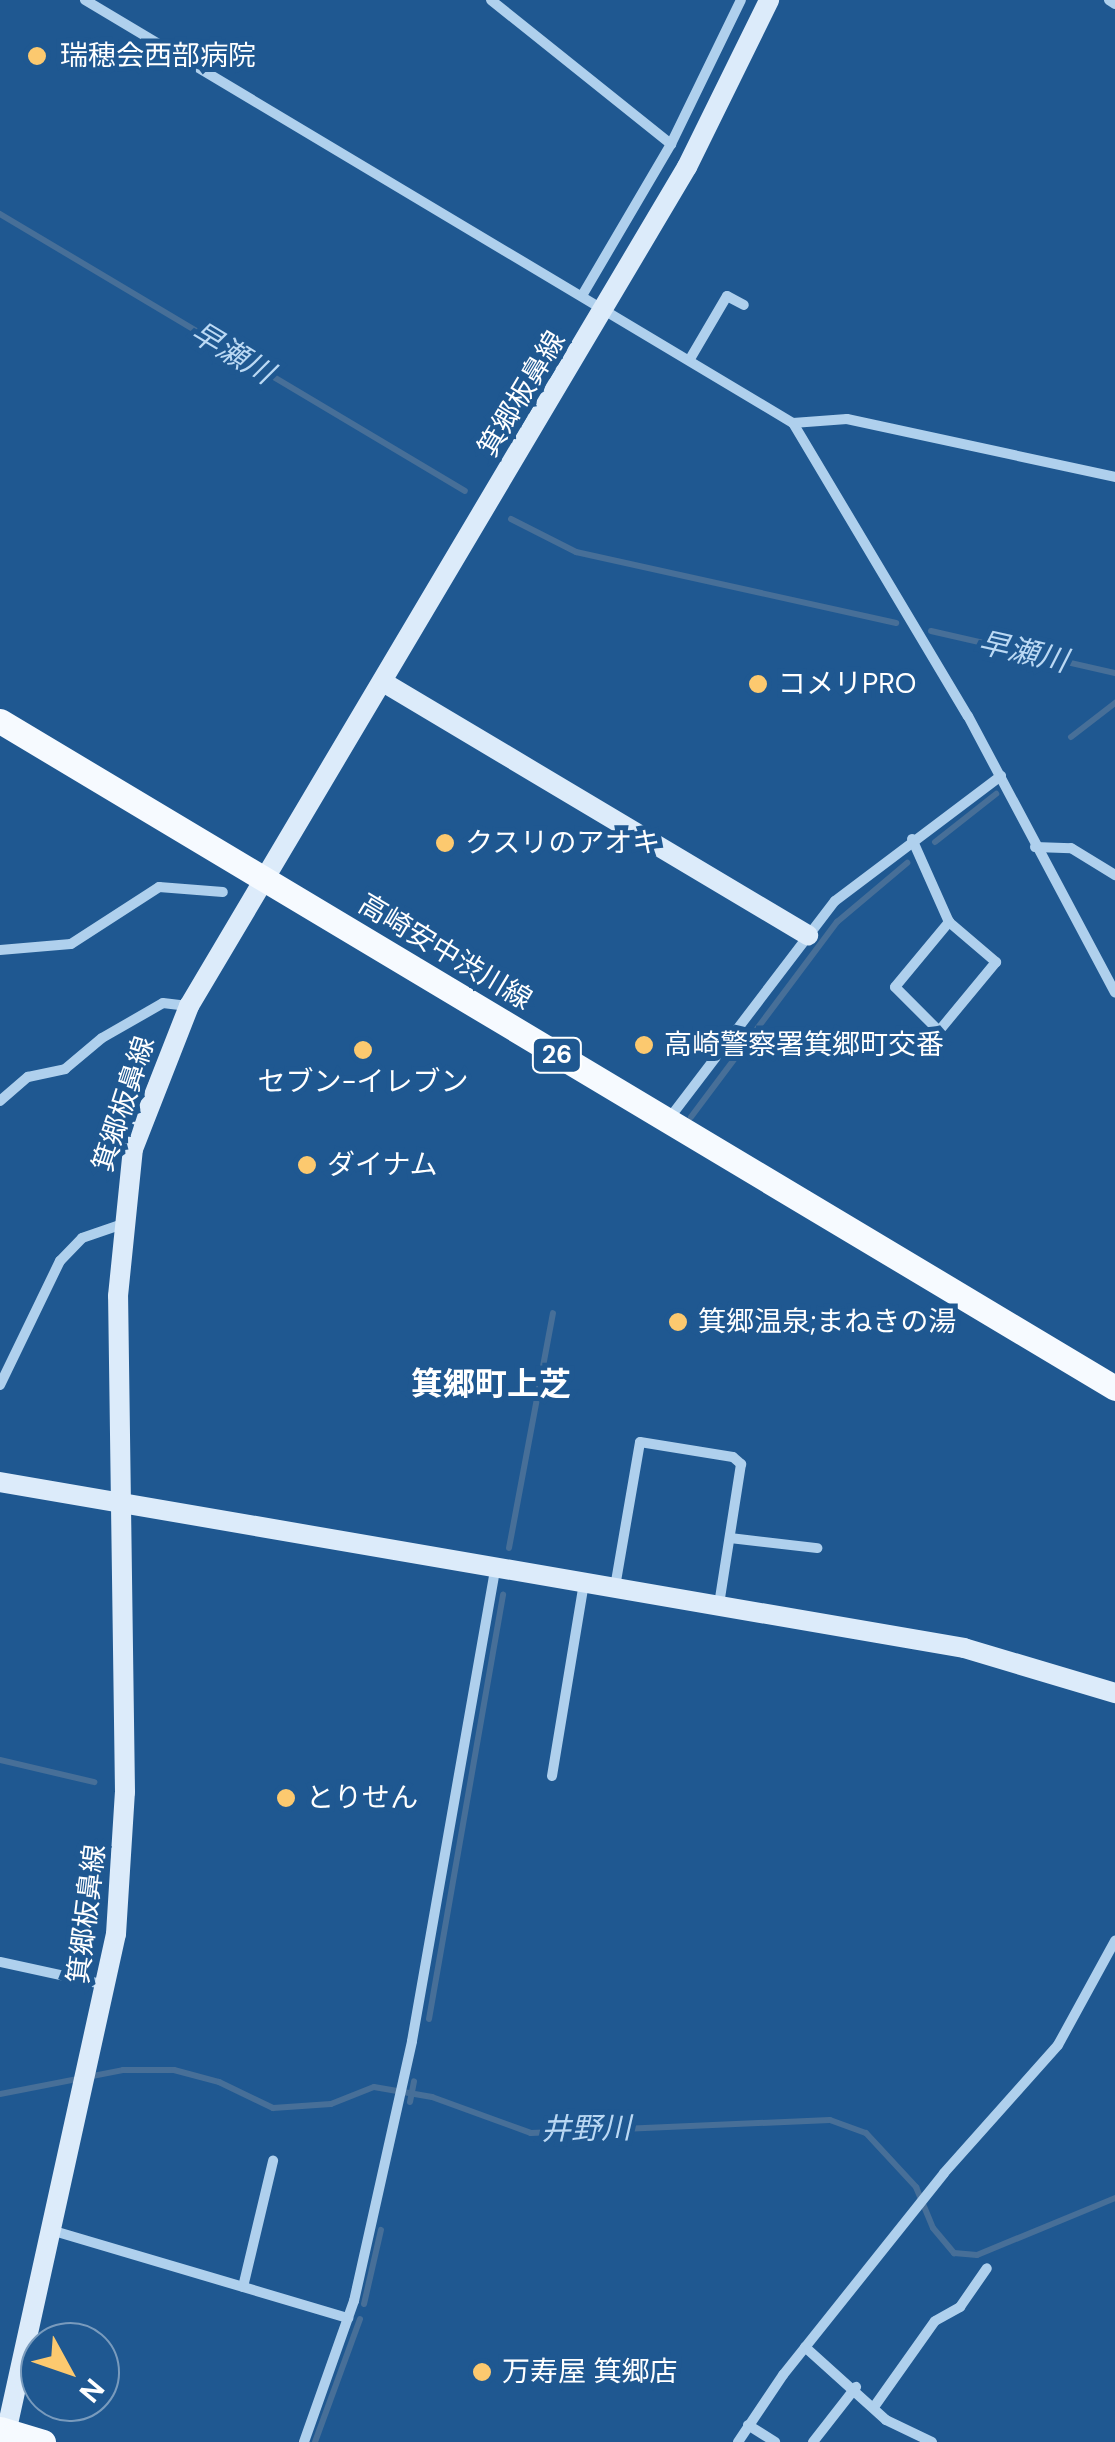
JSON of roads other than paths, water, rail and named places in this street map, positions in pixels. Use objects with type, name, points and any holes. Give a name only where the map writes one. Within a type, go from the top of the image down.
[{"type":"main road","name":"箕郷板鼻線","points":[[4,2434],[108,1986],[126,1792],[120,1225],[133,1149],[189,1006],[687,168],[769,0]]},
{"type":"main road","points":[[383,682],[808,935]]},
{"type":"main road","name":"高崎安中渋川線","points":[[0,721],[1115,1388]]},
{"type":"main road","points":[[0,1482],[964,1648],[1115,1692]]},
{"type":"main road","points":[[4,2434],[43,2442]]},
{"type":"street","points":[[86,0],[793,423],[1001,776],[1035,847],[1115,992]]},
{"type":"street","points":[[491,0],[670,144]]},
{"type":"street","points":[[583,294],[670,144],[741,0]]},
{"type":"street","points":[[690,358],[727,296],[744,304]]},
{"type":"street","points":[[793,423],[847,419],[1115,478]]},
{"type":"street","points":[[668,1121],[835,901],[912,839],[1001,776]]},
{"type":"street","points":[[912,839],[949,922],[996,969],[940,1031],[895,987],[949,922]]},
{"type":"street","points":[[1035,847],[1072,848],[1115,875]]},
{"type":"street","points":[[0,950],[71,944],[159,888],[223,892]]},
{"type":"street","points":[[0,1101],[28,1078],[65,1068],[102,1038],[163,1004],[189,1006]]},
{"type":"street","points":[[0,1384],[3,1370],[60,1261],[82,1238],[120,1225]]},
{"type":"street","points":[[614,1588],[640,1442],[733,1457],[741,1464],[720,1606]]},
{"type":"street","points":[[730,1538],[817,1548]]},
{"type":"street","points":[[304,2442],[348,2318],[403,2078],[495,1569]]},
{"type":"street","points":[[552,1776],[584,1583]]},
{"type":"street","points":[[738,2442],[805,2348],[913,2212],[1058,2045],[1115,1941]]},
{"type":"street","points":[[0,1962],[108,1986]]},
{"type":"street","points":[[243,2287],[273,2161]]},
{"type":"street","points":[[54,2231],[348,2318]]},
{"type":"street","points":[[874,2407],[935,2321],[960,2307],[987,2268]]},
{"type":"street","points":[[805,2348],[856,2387],[874,2407],[932,2442]]},
{"type":"street","points":[[813,2442],[856,2387]]},
{"type":"street","points":[[748,2426],[775,2442]]},
{"type":"waterway","name":"早瀬川","points":[[0,214],[465,491]]},
{"type":"waterway","name":"早瀬川","points":[[511,519],[576,552],[896,623]]},
{"type":"waterway","name":"早瀬川","points":[[931,631],[1115,673]]},
{"type":"waterway","points":[[1071,737],[1115,703]]},
{"type":"waterway","points":[[935,842],[996,794]]},
{"type":"waterway","points":[[691,1117],[837,922],[907,863]]},
{"type":"waterway","points":[[509,1548],[553,1313]]},
{"type":"waterway","points":[[429,2019],[503,1594]]},
{"type":"waterway","points":[[0,1760],[94,1782]]},
{"type":"waterway","name":"井野川","points":[[0,2094],[123,2070],[174,2070],[219,2082],[273,2108],[331,2104],[374,2087],[432,2097],[531,2133],[830,2120],[866,2133],[916,2187],[933,2228],[954,2253],[977,2255],[1115,2198]]},
{"type":"waterway","name":"井野川","points":[[410,2102],[414,2081]]},
{"type":"waterway","points":[[364,2304],[381,2230]]},
{"type":"waterway","points":[[315,2442],[360,2319]]},
{"type":"place","name":"瑞穂会西部病院","points":[[37,56]]},
{"type":"place","name":"コメリPRO","points":[[758,684]]},
{"type":"place","name":"クスリのアオキ","points":[[445,843]]},
{"type":"place","name":"高崎警察署箕郷町交番","points":[[644,1045]]},
{"type":"place","name":"セブン-イレブン","points":[[363,1050]]},
{"type":"place","name":"ダイナム","points":[[307,1165]]},
{"type":"place","name":"箕郷温泉;まねきの湯","points":[[678,1322]]},
{"type":"place","name":"とりせん","points":[[286,1798]]},
{"type":"place","name":"万寿屋 箕郷店","points":[[482,2372]]},
{"type":"district","name":"箕郷町上芝","points":[[491,1384]]}]
